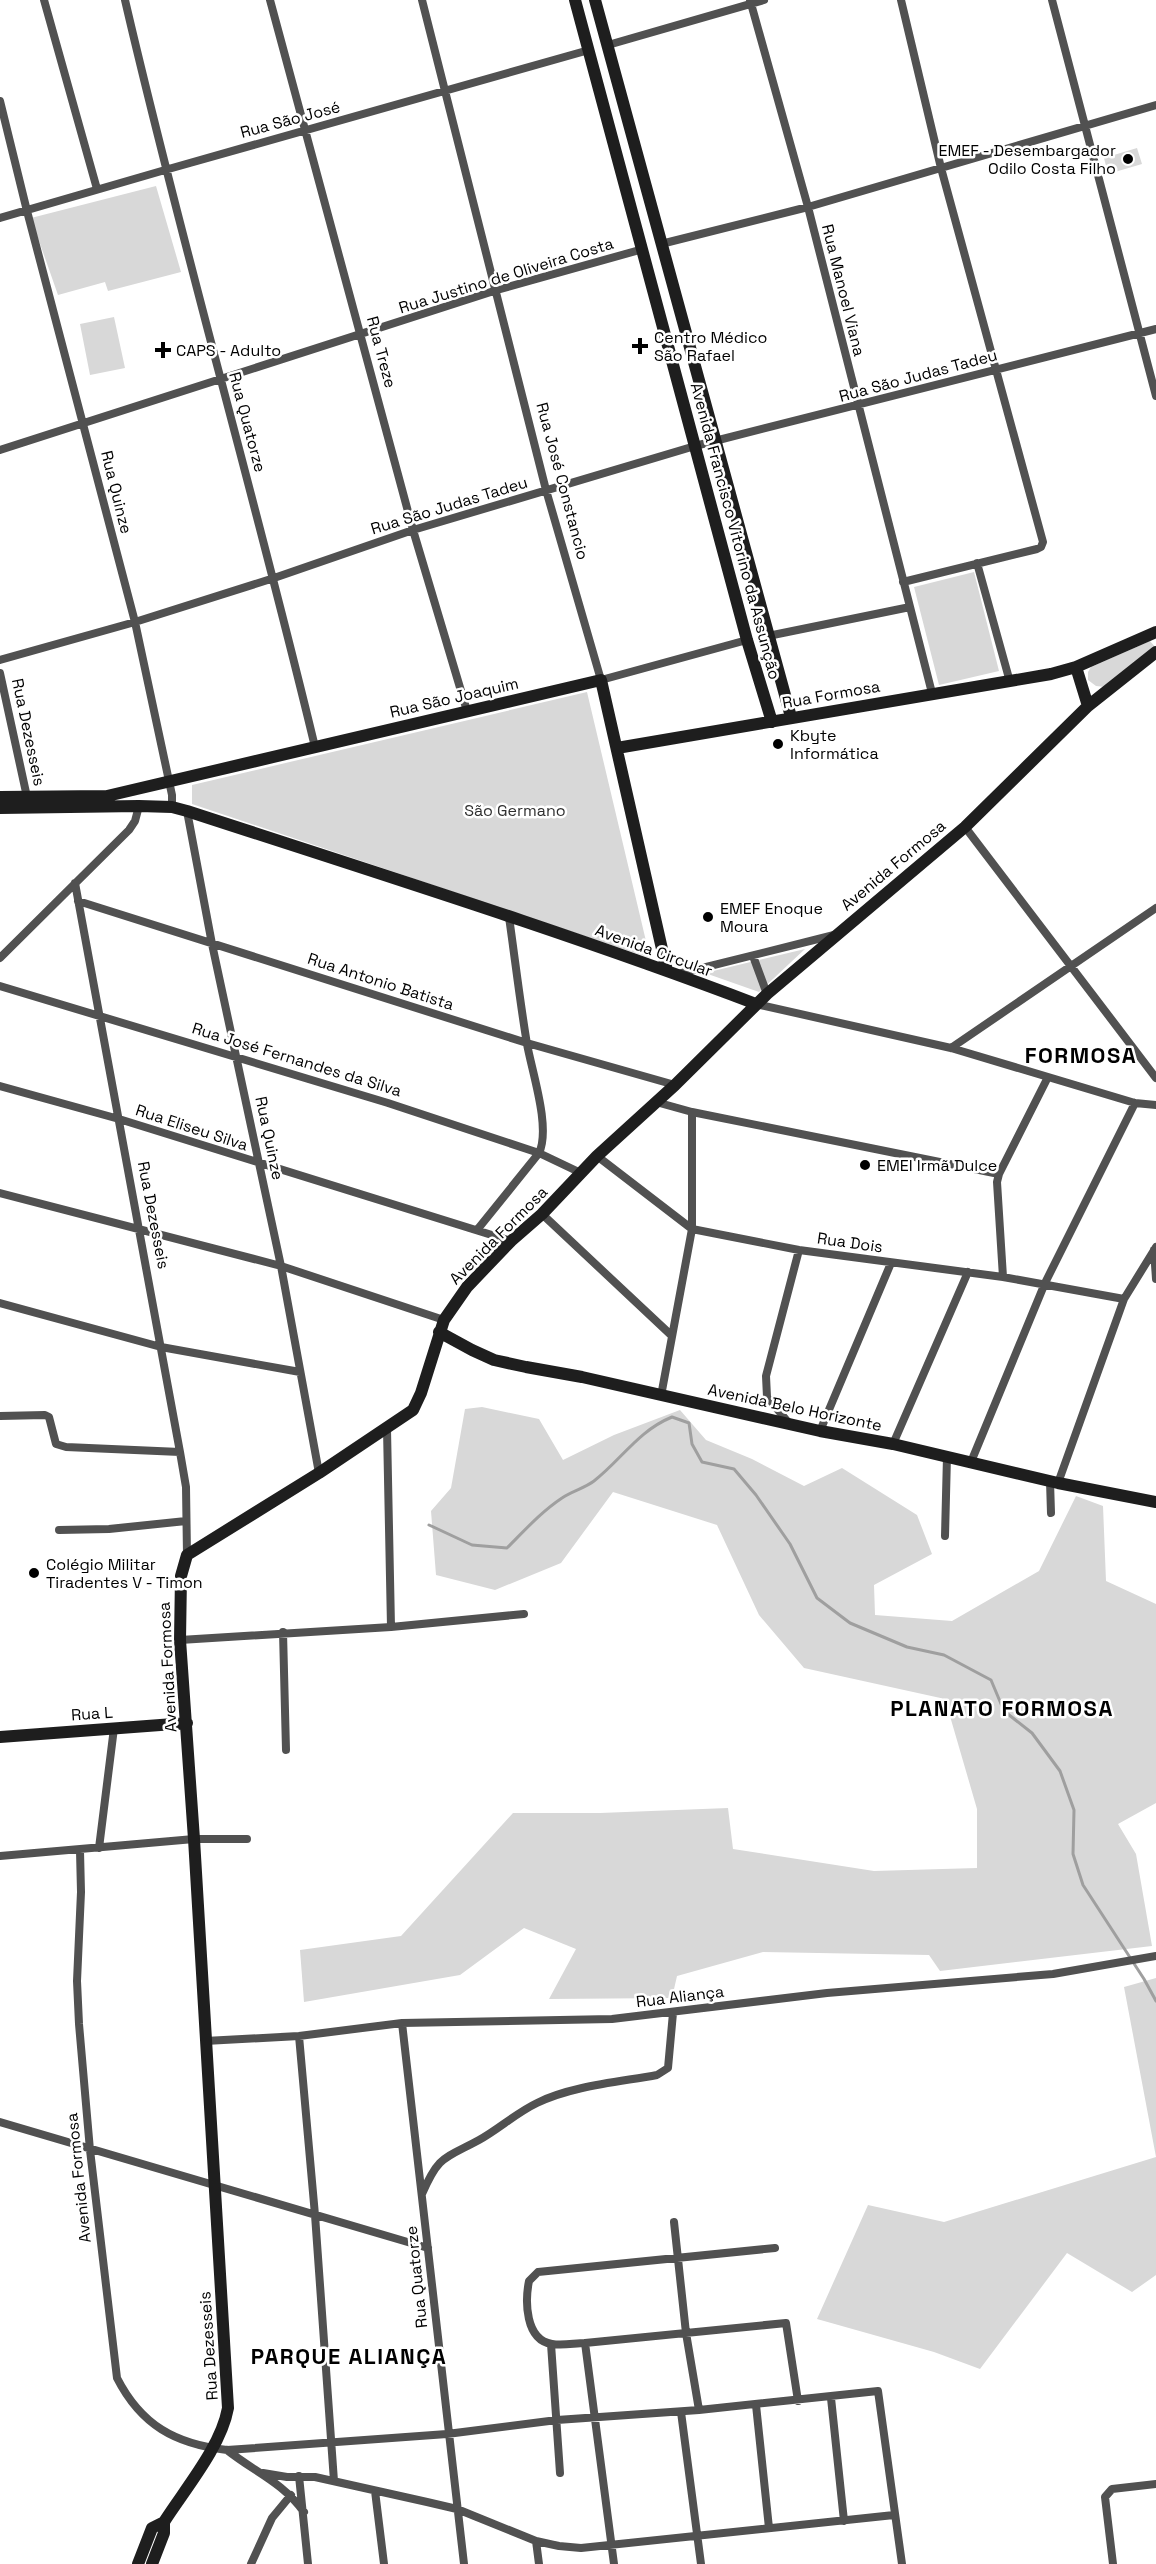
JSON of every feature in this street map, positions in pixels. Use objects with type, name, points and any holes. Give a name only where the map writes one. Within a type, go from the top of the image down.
[{"type":"main road","name":"Avenida Francisco Vitorino da Assunção","points":[[575,0],[644,249],[747,640],[772,722]]},
{"type":"main road","name":"Avenida Francisco Vitorino da Assunção","points":[[595,0],[791,717]]},
{"type":"main road","points":[[617,149],[635,145]]},
{"type":"main road","points":[[1088,706],[1076,667],[1155,634]]},
{"type":"main road","name":"Avenida Formosa","points":[[213,2185],[187,1723],[180,1640],[181,1576],[187,1555],[319,1473],[413,1410],[418,1402],[444,1320],[467,1287],[511,1241],[542,1214],[597,1156],[675,1085],[756,1004],[836,934],[902,882],[965,826],[1088,706],[1156,652]]},
{"type":"main road","name":"Rua Formosa","points":[[617,748],[932,693],[1010,682],[1076,667]]},
{"type":"main road","name":"Rua São Joaquim","points":[[0,797],[107,796],[602,680]]},
{"type":"main road","name":"Rua José Constancio","points":[[602,680],[672,973]]},
{"type":"main road","name":"Avenida Circular","points":[[0,808],[172,807],[509,917],[756,1004]]},
{"type":"main road","name":"Avenida Belo Horizonte","points":[[439,1332],[494,1360],[582,1377],[820,1431],[893,1444],[1054,1482],[1154,1499]]},
{"type":"main road","name":"Rua L","points":[[0,1737],[187,1723]]},
{"type":"main road","name":"Rua Dezesseis","points":[[164,2522],[212,2448],[227,2415],[228,2396],[213,2185]]},
{"type":"main road","points":[[138,2564],[152,2528],[164,2522],[164,2533],[152,2564]]},
{"type":"street","points":[[44,0],[97,189]]},
{"type":"street","name":"Rua Quatorze","points":[[125,0],[165,170],[274,578],[315,747]]},
{"type":"street","name":"Rua Treze","points":[[270,0],[413,530],[467,711]]},
{"type":"street","name":"Rua José Constancio","points":[[422,0],[546,490],[602,680]]},
{"type":"street","points":[[608,45],[764,0]]},
{"type":"street","points":[[901,0],[941,168],[1042,540],[1042,546],[1037,549],[903,582]]},
{"type":"street","points":[[1052,0],[1156,396]]},
{"type":"street","name":"Rua Manoel Viana","points":[[751,2],[808,207],[932,693]]},
{"type":"street","name":"Rua São José","points":[[0,218],[590,51]]},
{"type":"street","name":"Rua Quinze","points":[[0,101],[135,622],[168,783]]},
{"type":"street","points":[[661,244],[808,207],[1156,105]]},
{"type":"street","name":"Rua Justino de Oliveira Costa","points":[[0,450],[497,290],[644,249]]},
{"type":"street","name":"Rua São Judas Tadeu","points":[[0,660],[135,622],[274,578],[413,530],[695,446],[1156,329]]},
{"type":"street","points":[[977,563],[1010,682]]},
{"type":"street","points":[[768,636],[910,607]]},
{"type":"street","name":"Rua São Joaquim","points":[[602,680],[747,640]]},
{"type":"street","name":"Rua Dezesseis","points":[[0,674],[27,797]]},
{"type":"street","points":[[168,783],[172,795],[172,807]]},
{"type":"street","points":[[0,958],[129,830],[135,821],[139,806]]},
{"type":"street","name":"Rua Quinze","points":[[187,811],[212,944],[261,1165],[319,1473]]},
{"type":"street","points":[[965,826],[1156,1078]]},
{"type":"street","name":"Rua Dezesseis","points":[[75,883],[141,1230],[186,1487],[187,1555]]},
{"type":"street","name":"Rua Antonio Batista","points":[[78,901],[527,1043],[675,1085]]},
{"type":"street","points":[[951,1048],[1156,908]]},
{"type":"street","points":[[477,1230],[539,1153],[542,1143],[543,1126],[527,1043],[509,917]]},
{"type":"street","points":[[672,973],[753,956],[836,934]]},
{"type":"street","points":[[753,956],[767,994]]},
{"type":"street","name":"Rua José Fernandes da Silva","points":[[0,986],[388,1102],[539,1153],[581,1173]]},
{"type":"street","name":"Avenida Circular","points":[[756,1004],[951,1048],[1047,1079],[1135,1103],[1156,1105]]},
{"type":"street","points":[[1003,1276],[997,1182],[1047,1079]]},
{"type":"street","name":"Rua Eliseu Silva","points":[[0,1086],[119,1119],[511,1241]]},
{"type":"street","points":[[656,1102],[692,1112],[999,1174]]},
{"type":"street","points":[[971,1462],[1045,1283],[1135,1103]]},
{"type":"street","points":[[661,1396],[692,1229],[692,1112]]},
{"type":"street","name":"Rua Dois","points":[[597,1156],[692,1229],[799,1250],[1003,1276],[1124,1299]]},
{"type":"street","points":[[0,1193],[281,1266],[444,1320]]},
{"type":"street","points":[[542,1214],[671,1335]]},
{"type":"street","points":[[1155,1248],[1156,1279]]},
{"type":"street","points":[[1051,1513],[1054,1482],[1124,1299],[1155,1248]]},
{"type":"street","points":[[788,1422],[767,1397],[766,1376],[799,1250]]},
{"type":"street","points":[[820,1431],[891,1263]]},
{"type":"street","points":[[893,1444],[968,1272]]},
{"type":"street","points":[[0,1303],[161,1347],[300,1372]]},
{"type":"street","points":[[0,1416],[45,1415],[49,1417],[56,1444],[66,1447],[180,1452]]},
{"type":"street","points":[[387,1429],[391,1627]]},
{"type":"street","points":[[945,1536],[947,1456]]},
{"type":"street","points":[[59,1530],[109,1529],[186,1521]]},
{"type":"street","points":[[180,1640],[391,1627],[524,1614]]},
{"type":"street","points":[[283,1632],[286,1750]]},
{"type":"street","points":[[99,1848],[114,1728]]},
{"type":"street","points":[[0,1856],[80,1851],[194,1839],[247,1839]]},
{"type":"street","name":"Avenida Formosa","points":[[80,1851],[81,1892],[77,1981],[90,2150],[117,2378],[129,2402],[153,2425],[180,2438],[227,2450],[447,2434],[557,2420],[681,2412],[831,2398],[878,2391],[894,2515]]},
{"type":"street","name":"Rua Aliança","points":[[205,2041],[299,2036],[402,2023],[612,2019],[827,1993],[1053,1974],[1156,1956]]},
{"type":"street","points":[[422,2195],[439,2162],[450,2152],[479,2139],[538,2102],[563,2094],[657,2075],[668,2068],[673,2013]]},
{"type":"street","name":"Rua Quatorze","points":[[402,2023],[447,2434],[464,2564]]},
{"type":"street","points":[[299,2036],[315,2215],[334,2481]]},
{"type":"street","points":[[0,2122],[428,2248]]},
{"type":"street","points":[[674,2222],[686,2333],[699,2410]]},
{"type":"street","points":[[775,2248],[538,2272],[529,2281],[526,2311],[536,2335],[551,2344],[585,2343],[786,2323],[798,2401]]},
{"type":"street","points":[[585,2343],[614,2564]]},
{"type":"street","points":[[551,2344],[560,2473]]},
{"type":"street","points":[[831,2398],[844,2521]]},
{"type":"street","points":[[756,2405],[769,2528]]},
{"type":"street","points":[[681,2412],[700,2564]]},
{"type":"street","points":[[227,2450],[248,2466],[263,2473],[291,2495],[304,2512]]},
{"type":"street","points":[[263,2473],[334,2481],[457,2509],[536,2541],[559,2547],[612,2547],[894,2515],[902,2564]]},
{"type":"street","points":[[299,2476],[308,2564]]},
{"type":"street","points":[[1113,2564],[1105,2497],[1112,2489],[1156,2484]]},
{"type":"street","points":[[375,2491],[384,2564]]},
{"type":"street","points":[[251,2564],[272,2518],[291,2495]]},
{"type":"street","points":[[536,2541],[539,2564]]},
{"type":"green space","points":[[1137,148],[1142,164],[1108,174],[1104,158]]},
{"type":"green space","points":[[156,186],[181,272],[108,291],[105,282],[58,295],[31,218]]},
{"type":"green space","points":[[114,317],[125,368],[90,375],[80,324]]},
{"type":"green space","points":[[974,572],[999,671],[939,685],[914,587]]},
{"type":"green space","points":[[1150,641],[1156,648],[1105,687],[1096,686],[1088,680],[1091,667]]},
{"type":"green space","name":"São Germano","points":[[587,692],[650,958],[192,804],[192,785]]},
{"type":"green space","points":[[805,949],[759,992],[705,973]]},
{"type":"green space","points":[[482,1407],[539,1419],[563,1460],[614,1435],[680,1410],[706,1440],[752,1459],[804,1486],[842,1468],[917,1515],[932,1554],[874,1585],[875,1615],[952,1621],[1039,1571],[1076,1496],[1103,1506],[1106,1581],[1156,1604],[1156,1803],[1118,1824],[1136,1854],[1152,1946],[940,1971],[929,1955],[763,1952],[677,1976],[672,1998],[549,1999],[576,1949],[524,1928],[460,1975],[304,2002],[300,1950],[401,1936],[513,1813],[600,1813],[728,1808],[733,1849],[874,1871],[977,1868],[977,1809],[945,1699],[804,1668],[759,1615],[717,1525],[613,1492],[561,1563],[495,1590],[436,1575],[431,1511],[451,1488],[465,1409]]},
{"type":"green space","points":[[1156,1978],[1156,2157],[1124,1987]]},
{"type":"green space","points":[[1156,2157],[1156,2275],[1132,2292],[1067,2253],[980,2369],[934,2352],[817,2319],[868,2205],[944,2222]]},
{"type":"waterway","points":[[429,1525],[472,1545],[507,1548],[547,1509],[594,1481],[649,1430],[672,1417],[689,1423],[692,1444],[702,1462],[734,1469],[756,1495],[790,1544],[817,1598],[850,1623],[907,1647],[944,1655],[991,1680],[1004,1711],[1032,1733],[1060,1771],[1074,1810],[1073,1854],[1083,1885],[1156,2001]]},
{"type":"place","name":"EMEF - Desembargador Odilo Costa Filho","points":[[1128,159]]},
{"type":"place","name":"Centro Médico São Rafael","points":[[640,346]]},
{"type":"place","name":"CAPS - Adulto","points":[[163,350]]},
{"type":"place","name":"Kbyte Informática","points":[[778,744]]},
{"type":"place","name":"EMEF Enoque Moura","points":[[708,917]]},
{"type":"place","name":"EMEI Irmã Dulce","points":[[865,1165]]},
{"type":"place","name":"Colégio Militar Tiradentes V - Timon","points":[[34,1573]]},
{"type":"district","name":"FORMOSA","points":[[1081,1055]]},
{"type":"district","name":"PLANATO FORMOSA","points":[[1002,1708]]},
{"type":"district","name":"PARQUE ALIANÇA","points":[[349,2356]]}]
